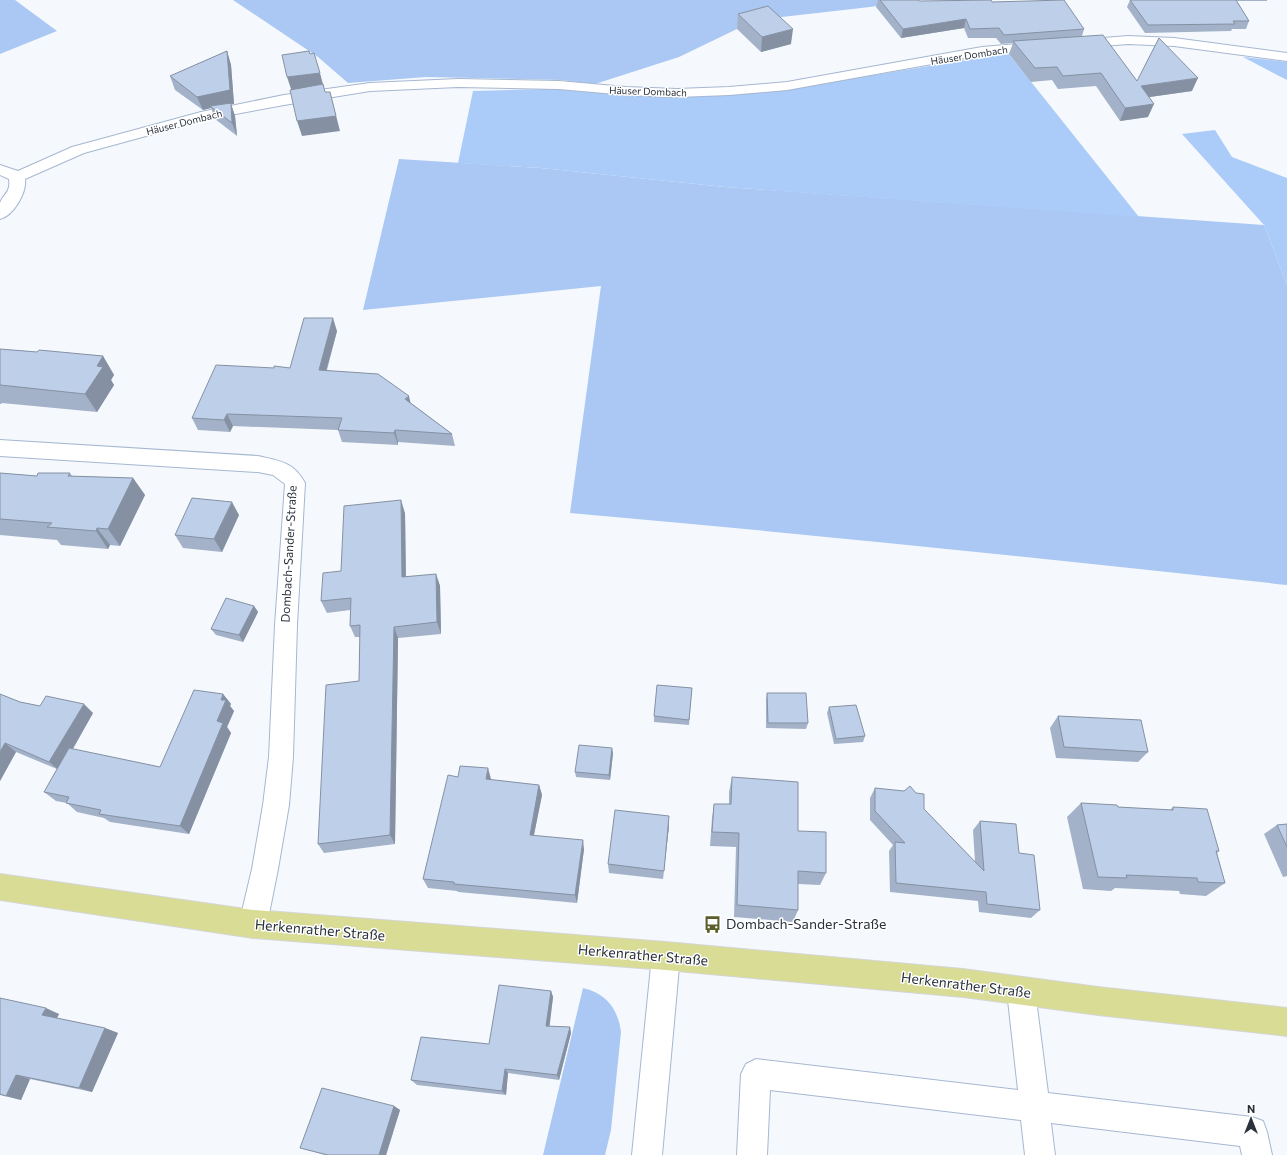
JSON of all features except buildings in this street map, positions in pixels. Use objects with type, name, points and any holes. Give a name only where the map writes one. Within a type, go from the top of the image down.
[{"type":"main road","name":"Herkenrather Straße","points":[[0,887],[253,924],[666,956],[963,983],[1287,1022]]},
{"type":"street","points":[[1067,45],[1128,40],[1174,42],[1287,57]]},
{"type":"street","name":"Häuser Dombach","points":[[17,177],[78,150],[206,115],[284,100],[370,87],[458,83],[559,85],[626,91],[677,93],[729,91],[787,86],[982,52],[1051,46]]},
{"type":"street","points":[[0,170],[17,177],[19,184],[16,191],[0,214]]},
{"type":"street","name":"Dombach-Sander-Straße","points":[[0,448],[258,464],[282,469],[289,474],[295,483],[286,625],[281,757],[276,805],[265,869],[253,924]]},
{"type":"street","points":[[647,1155],[666,956]]},
{"type":"street","points":[[1021,991],[1040,1155]]},
{"type":"street","points":[[752,1155],[756,1074],[1252,1132],[1257,1155]]},
{"type":"shaded area","points":[[0,0],[15,0],[57,31],[0,54]]},
{"type":"shaded area","points":[[233,0],[914,0],[870,7],[782,17],[737,29],[679,57],[595,84],[561,80],[426,77],[348,83],[318,57]]},
{"type":"shaded area","points":[[1008,53],[1139,217],[725,187],[541,168],[458,163],[473,91],[546,89],[626,94],[783,90]]},
{"type":"shaded area","points":[[1243,57],[1287,62],[1287,80],[1281,77]]},
{"type":"shaded area","points":[[1215,130],[1232,157],[1287,178],[1287,285],[1264,225],[1182,134]]},
{"type":"shaded area","points":[[399,159],[541,168],[725,187],[1264,225],[1287,285],[1287,585],[749,529],[570,513],[601,286],[363,310]]},
{"type":"shaded area","points":[[583,988],[591,990],[610,1003],[617,1016],[621,1032],[611,1130],[605,1155],[543,1155]]},
{"type":"place","name":"Dombach-Sander-Straße","points":[[713,924]]}]
